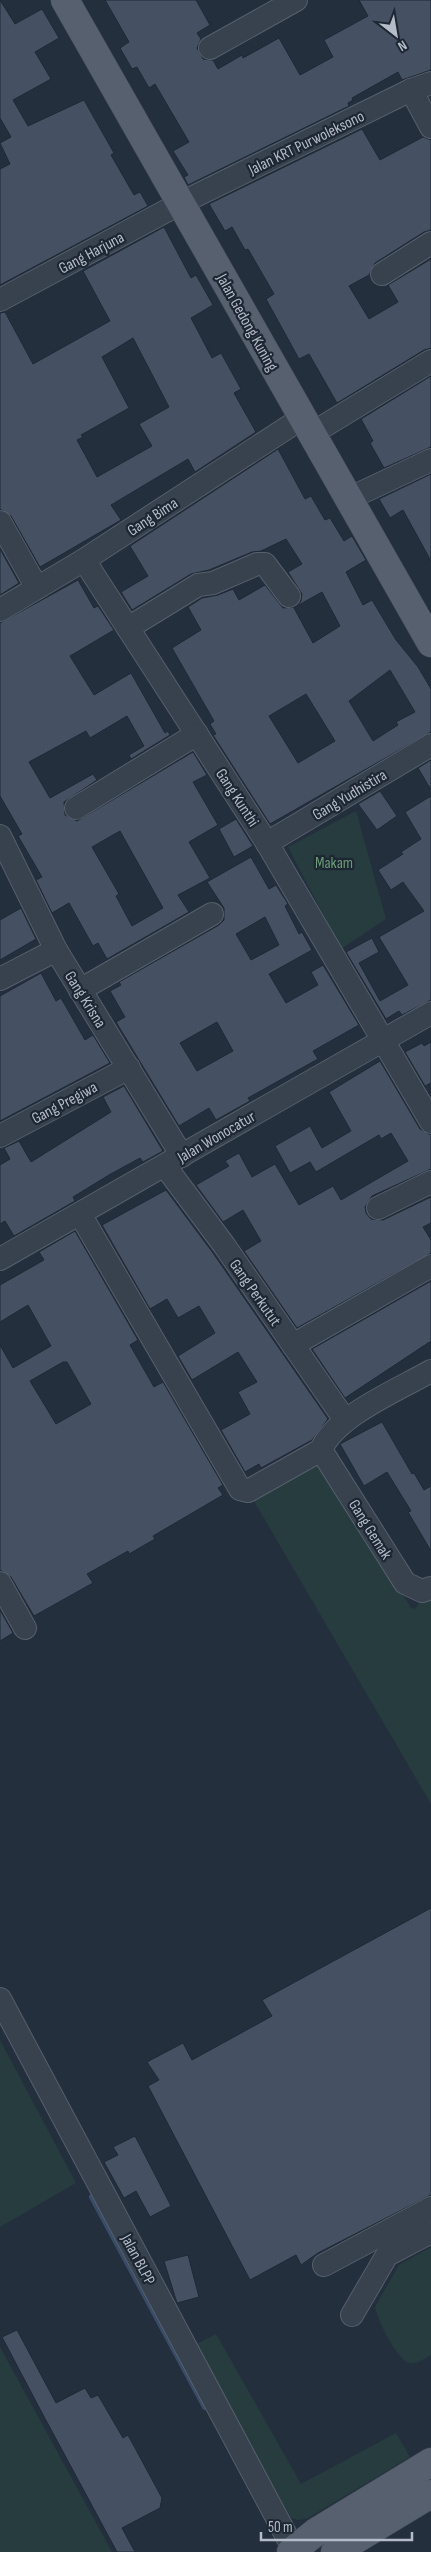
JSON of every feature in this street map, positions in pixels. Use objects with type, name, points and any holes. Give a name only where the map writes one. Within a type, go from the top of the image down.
[{"type":"main road","name":"Jalan Gedong Kuning","points":[[66,0],[306,426],[431,641]]},
{"type":"main road","points":[[292,2551],[316,2532],[431,2462]]},
{"type":"main road","points":[[335,2552],[431,2494]]},
{"type":"street","points":[[210,48],[296,0]]},
{"type":"street","name":"Jalan KRT Purwoleksono","points":[[181,203],[421,87]]},
{"type":"street","points":[[421,87],[431,127]]},
{"type":"street","name":"Gang Harjuna","points":[[0,300],[181,203]]},
{"type":"street","points":[[382,274],[431,242]]},
{"type":"street","name":"Gang Bima","points":[[0,610],[306,426],[431,361]]},
{"type":"street","points":[[348,499],[431,460]]},
{"type":"street","points":[[0,522],[37,588]]},
{"type":"street","name":"Gang Kunthi","points":[[84,560],[267,843],[431,1122]]},
{"type":"street","points":[[128,628],[198,585],[213,583],[257,564],[265,564],[271,569],[289,596]]},
{"type":"street","points":[[76,808],[197,734]]},
{"type":"street","name":"Gang Yudhistira","points":[[267,843],[431,745]]},
{"type":"street","name":"Gang Krisna","points":[[0,836],[56,950],[129,1068],[173,1161]]},
{"type":"street","points":[[80,990],[212,914]]},
{"type":"street","points":[[0,979],[56,950]]},
{"type":"street","name":"Jalan Wonocatur","points":[[0,1259],[431,1013]]},
{"type":"street","name":"Gang Pregiwa","points":[[0,1136],[129,1068]]},
{"type":"street","name":"Gang Perkutut","points":[[173,1161],[224,1245],[345,1420]]},
{"type":"street","points":[[378,1208],[431,1182]]},
{"type":"street","points":[[80,1214],[240,1489],[248,1492],[321,1450],[326,1438],[345,1420],[431,1371]]},
{"type":"street","points":[[293,1345],[431,1266]]},
{"type":"street","name":"Gang Gemak","points":[[321,1450],[405,1583],[422,1592],[431,1588]]},
{"type":"street","points":[[0,1583],[25,1628]]},
{"type":"street","name":"Jalan BLPP","points":[[0,1999],[278,2520],[292,2551]]},
{"type":"street","points":[[352,2316],[387,2256],[422,2212]]},
{"type":"street","points":[[422,2212],[324,2265],[387,2256],[431,2232]]},
{"type":"green space","name":"Makam","points":[[356,811],[386,919],[341,949],[288,847]]},
{"type":"green space","points":[[321,1461],[411,1608],[415,1609],[421,1599],[431,1595],[431,1804],[251,1496]]},
{"type":"green space","points":[[0,2040],[76,2183],[0,2227]]},
{"type":"green space","points":[[431,2247],[431,2355],[418,2362],[409,2363],[399,2355],[388,2338],[375,2307],[399,2265]]},
{"type":"green space","points":[[216,2334],[301,2484],[396,2433],[410,2457],[308,2518],[298,2520],[291,2518],[195,2345]]},
{"type":"green space","points":[[0,2347],[112,2552],[0,2552]]},
{"type":"building","points":[[0,0],[15,24],[42,9],[59,38],[35,52],[51,79],[13,100],[28,126],[84,100],[114,153],[111,155],[134,195],[140,192],[148,206],[0,285],[0,169],[10,164],[0,143],[11,137],[0,118]]},
{"type":"building","points":[[105,0],[196,0],[210,25],[197,33],[201,39],[197,48],[203,59],[213,60],[218,69],[242,55],[243,58],[279,38],[300,75],[333,57],[324,40],[368,16],[359,0],[431,0],[431,70],[402,80],[398,72],[352,98],[353,100],[348,103],[349,106],[188,185],[184,177],[188,175],[173,151],[189,142],[155,84],[149,88],[137,67],[132,69],[120,48],[129,42]]},
{"type":"building","points":[[362,129],[380,160],[423,137],[431,140],[431,230],[424,232],[375,263],[369,275],[349,286],[369,319],[398,302],[388,285],[431,259],[431,348],[424,350],[337,403],[309,354],[299,359],[266,299],[274,294],[248,249],[245,250],[232,227],[225,231],[209,204]]},
{"type":"building","points":[[164,227],[191,278],[196,275],[213,305],[191,318],[212,358],[221,353],[241,389],[234,393],[256,432],[195,472],[188,459],[111,505],[121,520],[40,567],[11,516],[0,509],[0,313],[5,312],[33,364],[110,321],[83,271]],"holes":[[[133,338],[169,407],[139,424],[152,446],[97,477],[77,440],[83,437],[81,435],[129,408],[102,357]]]},
{"type":"building","points":[[431,376],[431,447],[384,468],[370,443],[373,441],[361,419]]},
{"type":"building","points":[[278,449],[305,499],[311,496],[325,520],[330,518],[344,541],[352,536],[366,560],[346,572],[363,605],[372,600],[396,640],[418,667],[431,689],[431,732],[270,824],[213,735],[216,734],[210,724],[214,721],[172,648],[201,630],[188,607],[202,598],[218,595],[233,589],[239,600],[265,585],[283,608],[296,607],[294,608],[313,643],[340,626],[322,592],[297,606],[301,601],[302,594],[288,572],[302,564],[286,539],[261,551],[252,552],[209,570],[191,574],[132,610],[121,592],[148,576],[130,546]],"holes":[[[390,670],[415,712],[396,722],[398,725],[373,741],[349,701]],[[306,694],[335,741],[298,763],[269,716]]]},
{"type":"building","points":[[431,474],[431,561],[403,510],[390,518],[379,499]]},
{"type":"building","points":[[0,549],[19,583],[0,595]]},
{"type":"building","points":[[78,580],[94,608],[98,606],[114,630],[70,656],[94,695],[131,673],[165,733],[168,731],[170,735],[131,759],[129,755],[144,746],[127,716],[90,738],[86,731],[29,762],[50,798],[93,774],[97,780],[64,802],[65,815],[77,821],[193,752],[207,775],[193,782],[218,825],[189,842],[210,878],[178,895],[189,912],[107,959],[98,943],[93,946],[69,903],[52,913],[36,880],[42,877],[18,836],[22,834],[0,796],[0,623]],"holes":[[[120,831],[163,908],[132,926],[116,896],[119,894],[92,847]]]},
{"type":"building","points":[[431,760],[431,790],[418,768]]},
{"type":"building","points":[[380,791],[397,816],[377,830],[358,804]]},
{"type":"building","points":[[431,796],[431,1000],[402,1015],[399,1011],[386,1019],[346,952],[372,938],[379,952],[359,963],[380,1001],[408,985],[379,937],[424,911],[403,882],[391,890],[378,870],[403,854],[401,852],[421,839],[405,812]]},
{"type":"building","points":[[236,819],[253,846],[234,857],[219,829]]},
{"type":"building","points":[[251,857],[269,889],[276,885],[288,904],[285,906],[299,934],[302,932],[312,950],[269,974],[286,1003],[318,985],[311,972],[323,965],[359,1025],[313,1051],[318,1059],[248,1098],[250,1101],[216,1120],[209,1108],[179,1126],[116,1022],[125,1017],[110,991],[121,985],[119,982],[219,925],[224,920],[224,908],[207,882]],"holes":[[[265,917],[279,945],[251,960],[236,934]],[[217,1022],[233,1051],[197,1071],[180,1043]]]},
{"type":"building","points":[[21,908],[36,939],[0,960],[0,920]]},
{"type":"building","points":[[41,973],[56,1001],[61,998],[85,1040],[93,1035],[110,1063],[0,1121],[0,996]]},
{"type":"building","points":[[431,1042],[431,1083],[425,1086],[405,1052],[422,1043],[424,1046]]},
{"type":"building","points":[[380,1061],[420,1129],[431,1135],[431,1169],[372,1196],[365,1207],[366,1213],[371,1219],[383,1220],[431,1197],[431,1223],[423,1227],[431,1240],[431,1253],[297,1328],[244,1251],[261,1241],[243,1210],[223,1222],[196,1185],[229,1166],[225,1161],[239,1153],[252,1177],[275,1164],[299,1205],[333,1186],[341,1200],[408,1161],[391,1133],[381,1139],[379,1135],[316,1172],[310,1162],[290,1173],[275,1146],[310,1126],[322,1148],[351,1131],[329,1092]]},
{"type":"building","points":[[124,1086],[163,1151],[143,1162],[140,1158],[109,1175],[73,1197],[75,1201],[14,1236],[5,1221],[0,1224],[0,1165],[10,1159],[4,1148],[19,1141],[31,1162],[111,1112],[103,1097]]},
{"type":"building","points":[[166,1190],[213,1253],[328,1419],[312,1440],[261,1468],[259,1464],[245,1472],[221,1430],[250,1414],[238,1392],[257,1382],[238,1352],[192,1380],[178,1356],[215,1333],[199,1306],[178,1318],[167,1299],[150,1309],[102,1225]]},
{"type":"building","points":[[75,1231],[138,1340],[130,1345],[154,1387],[163,1382],[223,1485],[218,1488],[223,1495],[153,1536],[155,1539],[129,1554],[128,1551],[87,1574],[93,1583],[34,1616],[11,1577],[0,1570],[0,1345],[13,1368],[51,1346],[28,1305],[0,1322],[0,1285],[44,1260],[39,1252]],"holes":[[[63,1362],[67,1362],[91,1404],[56,1424],[30,1381]]]},
{"type":"building","points":[[431,1281],[431,1341],[345,1398],[312,1349]]},
{"type":"building","points":[[382,1422],[412,1474],[414,1473],[424,1490],[431,1486],[431,1551],[408,1512],[411,1511],[387,1472],[364,1486],[340,1444]]},
{"type":"building","points":[[0,1610],[13,1633],[0,1641]]},
{"type":"building","points":[[431,1908],[431,2195],[318,2253],[301,2265],[296,2255],[250,2280],[148,2086],[159,2080],[147,2062],[183,2043],[192,2060],[272,2016],[262,2000]]},
{"type":"building","points":[[135,2136],[171,2206],[150,2217],[136,2191],[124,2198],[104,2162],[118,2155],[113,2147]]},
{"type":"building","points":[[188,2255],[199,2297],[177,2303],[164,2261]]},
{"type":"building","points":[[17,2330],[56,2403],[85,2388],[91,2398],[98,2395],[123,2438],[128,2435],[162,2498],[160,2508],[122,2528],[135,2552],[117,2552],[41,2411],[2,2337]]},
{"type":"waterway","points":[[92,2197],[205,2407]]}]
